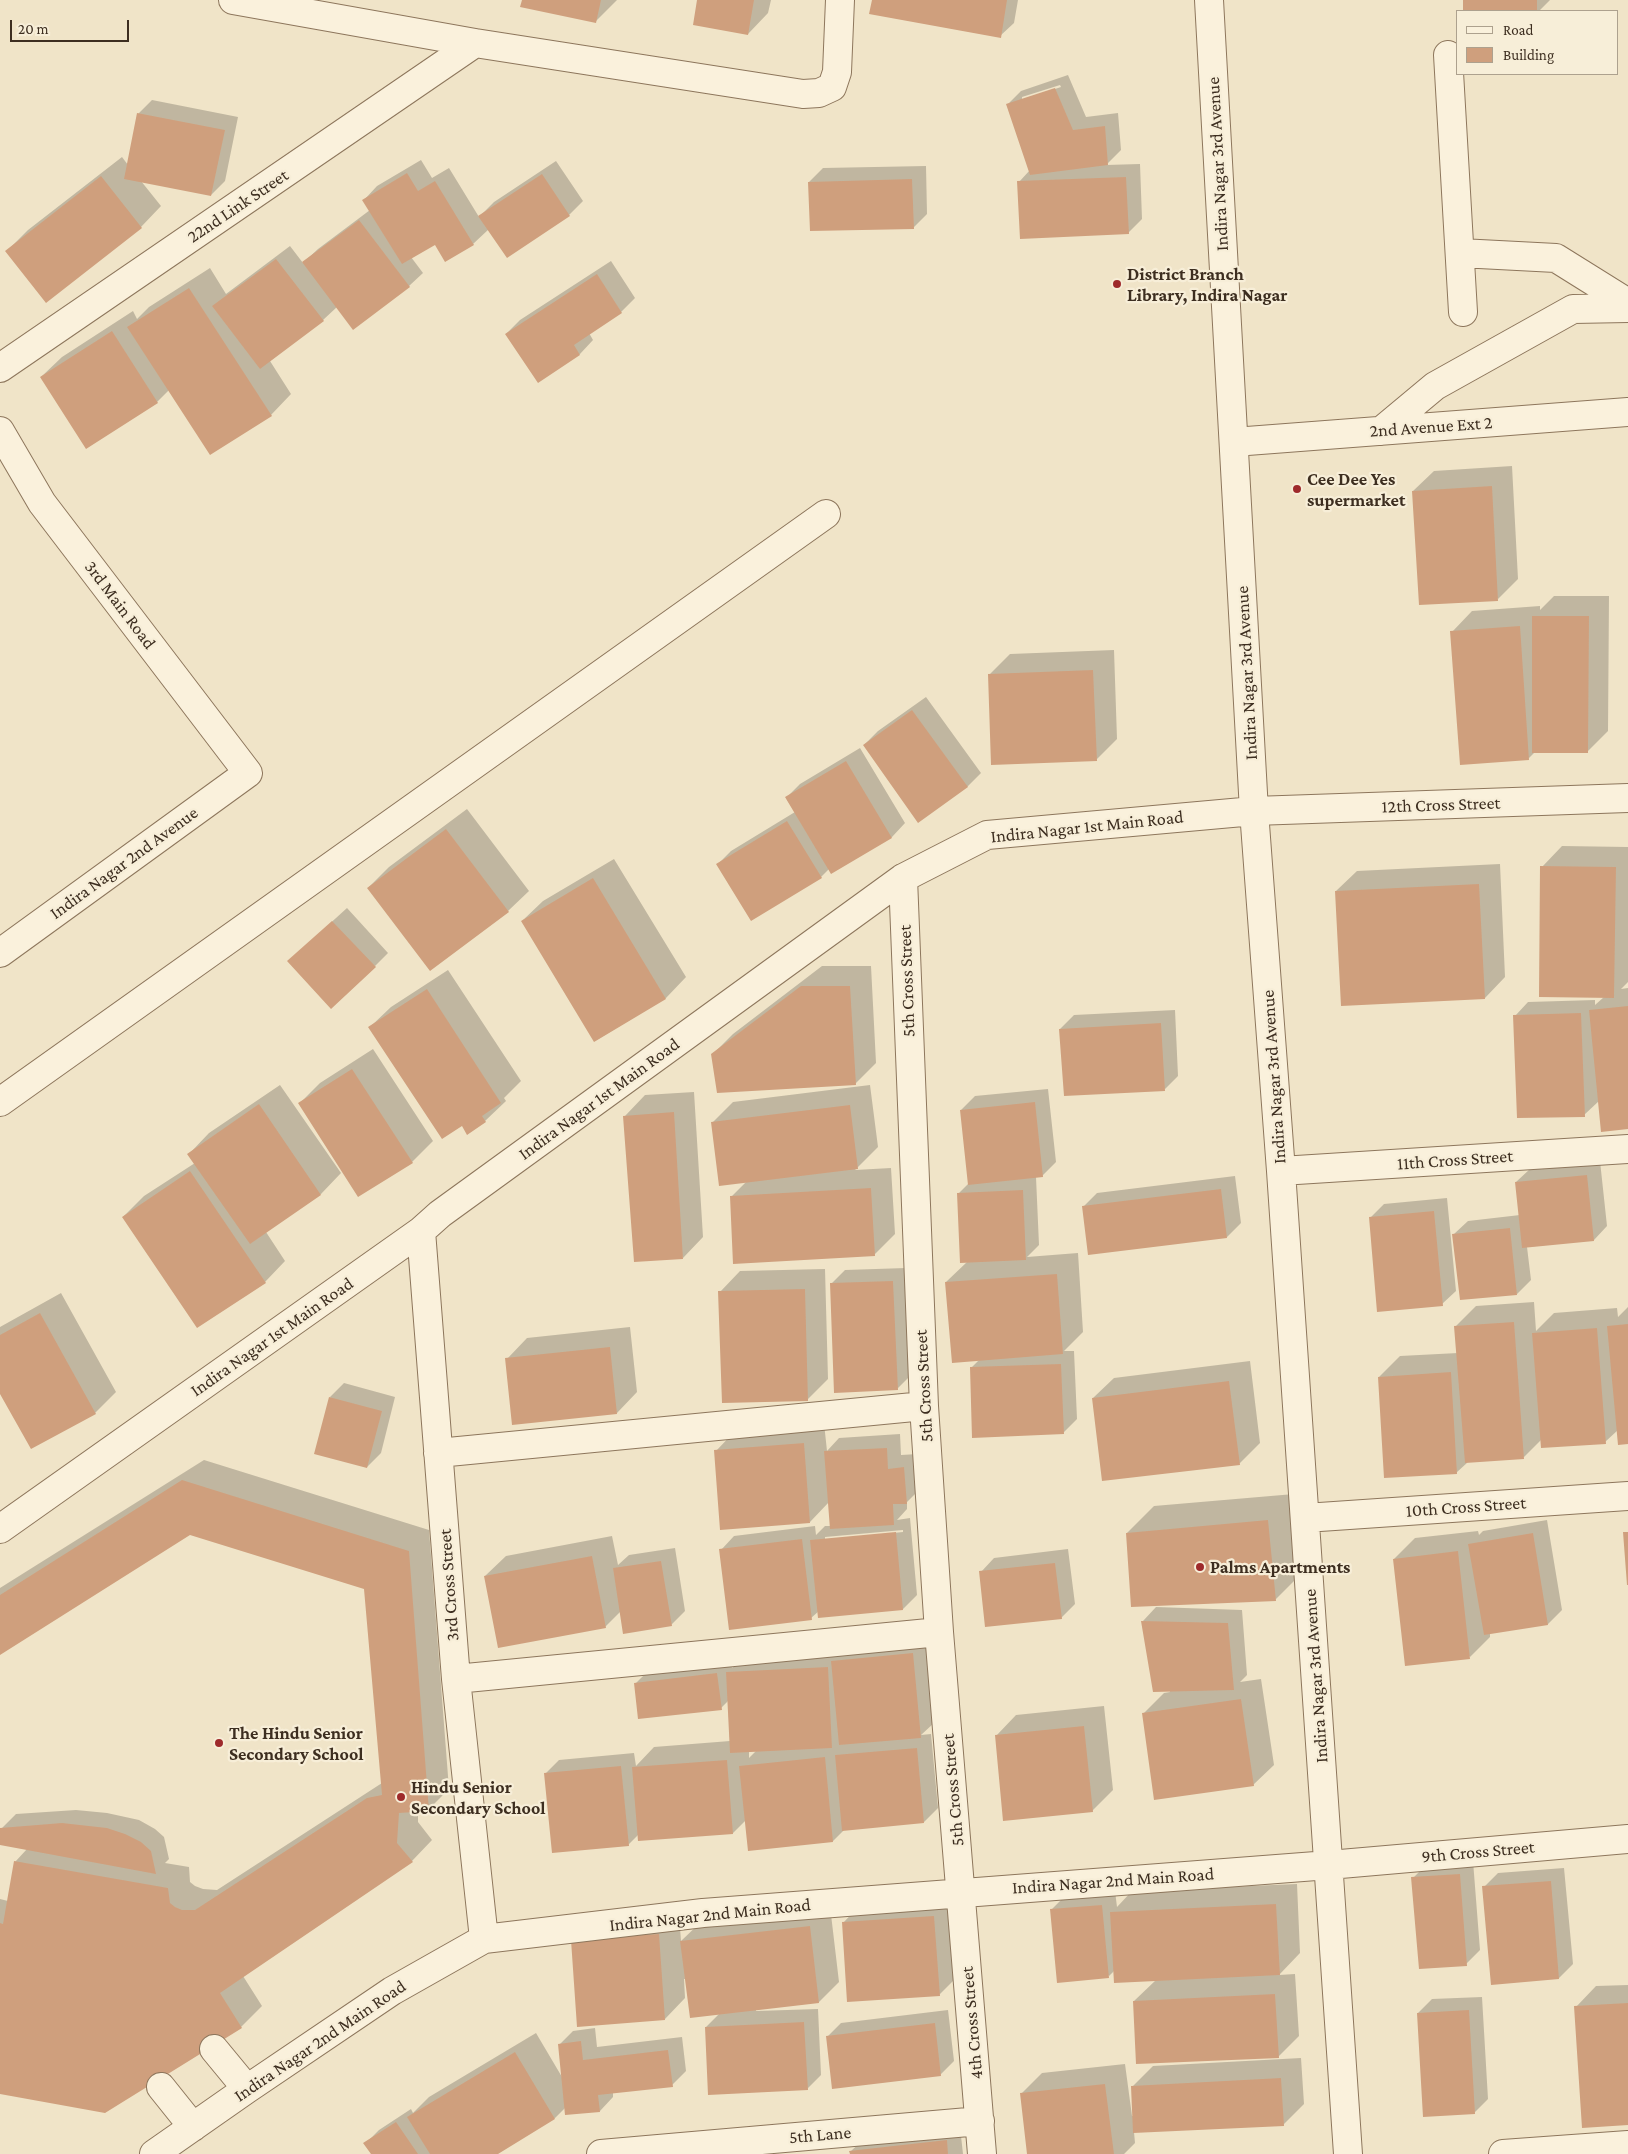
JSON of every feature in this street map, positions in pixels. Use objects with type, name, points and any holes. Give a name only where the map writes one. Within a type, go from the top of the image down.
[{"type":"street","points":[[233,0],[475,43],[803,94],[820,93],[832,87],[837,72],[840,0]]},
{"type":"street","name":"Indira Nagar 3rd Avenue","points":[[1208,0],[1254,811],[1281,1171],[1348,2154]]},
{"type":"street","name":"22nd Link Street","points":[[0,368],[475,43]]},
{"type":"street","points":[[1448,54],[1463,312]]},
{"type":"street","points":[[1460,253],[1556,258],[1628,303]]},
{"type":"street","points":[[1381,431],[1435,386],[1573,309],[1628,308]]},
{"type":"street","name":"2nd Avenue Ext 2","points":[[1234,442],[1628,412]]},
{"type":"street","name":"3rd Main Road","points":[[0,431],[42,503],[248,773]]},
{"type":"street","points":[[0,1102],[826,514]]},
{"type":"street","name":"Indira Nagar 2nd Avenue","points":[[0,953],[248,773]]},
{"type":"street","name":"12th Cross Street","points":[[1254,811],[1628,798]]},
{"type":"street","name":"Indira Nagar 1st Main Road","points":[[2,1524],[421,1231],[440,1214],[903,878],[987,835],[1254,811]]},
{"type":"street","name":"5th Cross Street","points":[[903,878],[924,1406],[939,1632],[961,1893]]},
{"type":"street","name":"11th Cross Street","points":[[1281,1171],[1628,1149]]},
{"type":"street","name":"3rd Cross Street","points":[[421,1231],[456,1679],[484,1939]]},
{"type":"street","points":[[438,1453],[924,1406]]},
{"type":"street","name":"10th Cross Street","points":[[1305,1518],[1628,1496]]},
{"type":"street","points":[[456,1679],[939,1632]]},
{"type":"street","name":"9th Cross Street","points":[[1328,1865],[1628,1839]]},
{"type":"street","name":"Indira Nagar 2nd Main Road","points":[[154,2154],[392,1991],[484,1939],[703,1913],[1328,1865]]},
{"type":"street","name":"4th Cross Street","points":[[961,1893],[982,2154]]},
{"type":"street","points":[[214,2050],[247,2089]]},
{"type":"street","points":[[160,2087],[193,2127]]},
{"type":"street","name":"5th Lane","points":[[600,2154],[980,2122]]},
{"type":"street","points":[[1503,2154],[1628,2146]]},
{"type":"building","points":[[522,0],[601,0],[596,23],[520,7]]},
{"type":"building","points":[[697,0],[754,0],[748,35],[693,25]]},
{"type":"building","points":[[872,0],[1007,0],[1001,38],[869,14]]},
{"type":"building","points":[[1463,0],[1537,0],[1537,10],[1463,10]]},
{"type":"building","points":[[1055,88],[1073,130],[1105,126],[1108,165],[1030,175],[1006,104]]},
{"type":"building","points":[[137,113],[225,130],[211,196],[124,179]]},
{"type":"building","points":[[407,173],[418,191],[435,181],[474,245],[445,262],[435,245],[402,264],[362,200]]},
{"type":"building","points":[[542,174],[570,216],[507,258],[478,216]]},
{"type":"building","points":[[101,176],[142,228],[46,303],[5,251]]},
{"type":"building","points":[[1126,177],[1129,234],[1020,239],[1017,181]]},
{"type":"building","points":[[912,179],[914,229],[810,231],[808,182]]},
{"type":"building","points":[[359,220],[410,287],[353,330],[302,262]]},
{"type":"building","points":[[276,259],[324,321],[260,369],[212,306]]},
{"type":"building","points":[[597,274],[622,313],[574,345],[580,355],[538,383],[505,334]]},
{"type":"building","points":[[189,288],[272,416],[210,455],[127,327]]},
{"type":"building","points":[[112,331],[158,403],[86,449],[40,377]]},
{"type":"building","points":[[1492,486],[1498,601],[1419,605],[1412,491]]},
{"type":"building","points":[[1532,616],[1589,616],[1588,753],[1532,753]]},
{"type":"building","points":[[1520,626],[1529,760],[1460,765],[1450,631]]},
{"type":"building","points":[[1093,670],[1097,761],[991,765],[988,674]]},
{"type":"building","points":[[912,710],[968,787],[918,823],[863,745]]},
{"type":"building","points":[[846,761],[892,838],[831,874],[785,797]]},
{"type":"building","points":[[787,821],[822,878],[751,921],[716,864]]},
{"type":"building","points":[[446,829],[509,912],[430,971],[367,888]]},
{"type":"building","points":[[1540,866],[1616,867],[1614,998],[1539,997]]},
{"type":"building","points":[[593,878],[666,999],[594,1042],[521,921]]},
{"type":"building","points":[[1479,884],[1485,999],[1341,1006],[1335,891]]},
{"type":"building","points":[[332,921],[376,967],[331,1009],[287,961]]},
{"type":"building","points":[[801,986],[850,986],[856,1085],[717,1093],[711,1054]]},
{"type":"building","points":[[427,989],[501,1103],[482,1116],[486,1122],[467,1135],[462,1126],[442,1139],[368,1027]]},
{"type":"building","points":[[1628,1006],[1628,1129],[1601,1132],[1589,1010]]},
{"type":"building","points":[[1581,1013],[1585,1117],[1517,1118],[1513,1015]]},
{"type":"building","points":[[1161,1023],[1165,1091],[1064,1096],[1059,1029]]},
{"type":"building","points":[[352,1069],[413,1163],[358,1197],[298,1103]]},
{"type":"building","points":[[1035,1102],[1043,1177],[968,1185],[960,1110]]},
{"type":"building","points":[[259,1104],[321,1195],[250,1244],[187,1154]]},
{"type":"building","points":[[850,1105],[858,1169],[719,1186],[711,1122]]},
{"type":"building","points":[[674,1112],[683,1259],[634,1262],[623,1116]]},
{"type":"building","points":[[190,1171],[266,1283],[197,1328],[122,1217]]},
{"type":"building","points":[[1587,1175],[1594,1241],[1522,1248],[1515,1182]]},
{"type":"building","points":[[871,1188],[875,1256],[733,1264],[730,1196]]},
{"type":"building","points":[[1221,1189],[1227,1238],[1088,1255],[1082,1206]]},
{"type":"building","points":[[1023,1190],[1026,1260],[960,1263],[957,1193]]},
{"type":"building","points":[[1434,1211],[1443,1306],[1377,1312],[1369,1217]]},
{"type":"building","points":[[1510,1228],[1517,1295],[1460,1300],[1452,1234]]},
{"type":"building","points":[[1057,1274],[1063,1354],[952,1363],[945,1282]]},
{"type":"building","points":[[893,1281],[898,1390],[834,1393],[830,1283]]},
{"type":"building","points":[[805,1289],[808,1401],[722,1403],[718,1291]]},
{"type":"building","points":[[40,1313],[96,1414],[31,1449],[0,1394],[0,1335]]},
{"type":"building","points":[[1514,1322],[1524,1459],[1465,1463],[1454,1326]]},
{"type":"building","points":[[1628,1324],[1628,1444],[1618,1445],[1607,1326]]},
{"type":"building","points":[[1597,1328],[1606,1444],[1541,1448],[1532,1333]]},
{"type":"building","points":[[610,1347],[617,1414],[512,1425],[505,1358]]},
{"type":"building","points":[[1061,1364],[1064,1434],[972,1438],[970,1367]]},
{"type":"building","points":[[1451,1372],[1457,1474],[1384,1478],[1378,1377]]},
{"type":"building","points":[[1229,1381],[1240,1465],[1102,1481],[1092,1398]]},
{"type":"building","points":[[329,1397],[382,1411],[367,1468],[314,1454]]},
{"type":"building","points":[[804,1443],[810,1523],[720,1530],[714,1450]]},
{"type":"building","points":[[887,1448],[888,1469],[904,1467],[907,1504],[893,1504],[894,1525],[830,1529],[824,1451]]},
{"type":"building","name":"Hindu Senior Secondary School","points":[[182,1480],[409,1551],[429,1811],[399,1813],[397,1843],[413,1862],[220,1993],[242,2028],[105,2113],[0,2094],[0,1923],[3,1924],[14,1861],[168,1888],[170,1903],[182,1910],[195,1910],[367,1798],[382,1795],[364,1589],[190,1535],[0,1655],[0,1595]]},
{"type":"building","name":"Palms Apartments","points":[[1268,1520],[1276,1601],[1131,1607],[1126,1533]]},
{"type":"building","points":[[896,1532],[903,1610],[818,1618],[810,1540]]},
{"type":"building","points":[[1623,1532],[1628,1532],[1628,1585],[1627,1585]]},
{"type":"building","points":[[1533,1533],[1548,1625],[1484,1635],[1468,1544]]},
{"type":"building","points":[[802,1539],[812,1620],[729,1630],[719,1549]]},
{"type":"building","points":[[1458,1551],[1470,1659],[1405,1666],[1393,1559]]},
{"type":"building","points":[[592,1556],[606,1628],[498,1648],[484,1576]]},
{"type":"building","points":[[661,1561],[672,1626],[623,1634],[613,1568]]},
{"type":"building","points":[[1055,1563],[1062,1619],[985,1627],[979,1571]]},
{"type":"building","points":[[1141,1621],[1228,1623],[1234,1690],[1153,1692]]},
{"type":"building","points":[[913,1653],[921,1738],[839,1745],[831,1661]]},
{"type":"building","points":[[828,1667],[832,1748],[730,1753],[726,1672]]},
{"type":"building","points":[[717,1673],[722,1710],[638,1719],[634,1683]]},
{"type":"building","points":[[1241,1699],[1254,1786],[1154,1800],[1142,1713]]},
{"type":"building","points":[[1084,1726],[1093,1812],[1003,1821],[995,1735]]},
{"type":"building","points":[[917,1748],[924,1823],[842,1831],[835,1755]]},
{"type":"building","points":[[825,1757],[833,1842],[748,1851],[739,1766]]},
{"type":"building","points":[[727,1760],[733,1834],[638,1841],[632,1767]]},
{"type":"building","points":[[621,1766],[629,1846],[552,1853],[544,1773]]},
{"type":"building","points":[[62,1823],[107,1828],[141,1842],[151,1851],[156,1874],[0,1845],[0,1828]]},
{"type":"building","points":[[1460,1874],[1467,1966],[1419,1969],[1411,1877]]},
{"type":"building","points":[[1551,1881],[1559,1979],[1491,1985],[1482,1886]]},
{"type":"building","points":[[1276,1904],[1280,1975],[1114,1983],[1110,1912]]},
{"type":"building","points":[[1102,1905],[1109,1978],[1057,1983],[1050,1909]]},
{"type":"building","points":[[934,1916],[940,1996],[847,2002],[842,1922]]},
{"type":"building","points":[[810,1926],[819,2003],[690,2018],[680,1941]]},
{"type":"building","points":[[659,1934],[665,2020],[577,2027],[571,1940]]},
{"type":"building","points":[[1275,1994],[1279,2058],[1136,2064],[1133,2001]]},
{"type":"building","points":[[1628,2003],[1628,2125],[1582,2128],[1574,2006]]},
{"type":"building","points":[[1469,2010],[1475,2114],[1423,2117],[1417,2013]]},
{"type":"building","points":[[804,2022],[808,2090],[708,2095],[705,2027]]},
{"type":"building","points":[[935,2023],[941,2076],[832,2089],[826,2036]]},
{"type":"building","points":[[581,2041],[583,2060],[668,2050],[673,2087],[598,2095],[600,2112],[565,2115],[558,2044]]},
{"type":"building","points":[[515,2052],[555,2119],[498,2154],[430,2154],[407,2117]]},
{"type":"building","points":[[1281,2078],[1284,2126],[1133,2133],[1131,2086]]},
{"type":"building","points":[[1105,2084],[1114,2154],[1027,2154],[1020,2093]]},
{"type":"building","points":[[396,2122],[418,2154],[371,2154],[363,2143]]},
{"type":"building","points":[[947,2140],[948,2154],[850,2154],[849,2151]]},
{"type":"place","name":"District Branch Library, Indira Nagar","points":[[1117,284]]},
{"type":"place","name":"Cee Dee Yes supermarket","points":[[1297,489]]},
{"type":"place","name":"Palms Apartments","points":[[1200,1567]]},
{"type":"place","name":"The Hindu Senior Secondary School","points":[[219,1743]]},
{"type":"place","name":"Hindu Senior Secondary School","points":[[401,1797]]}]
